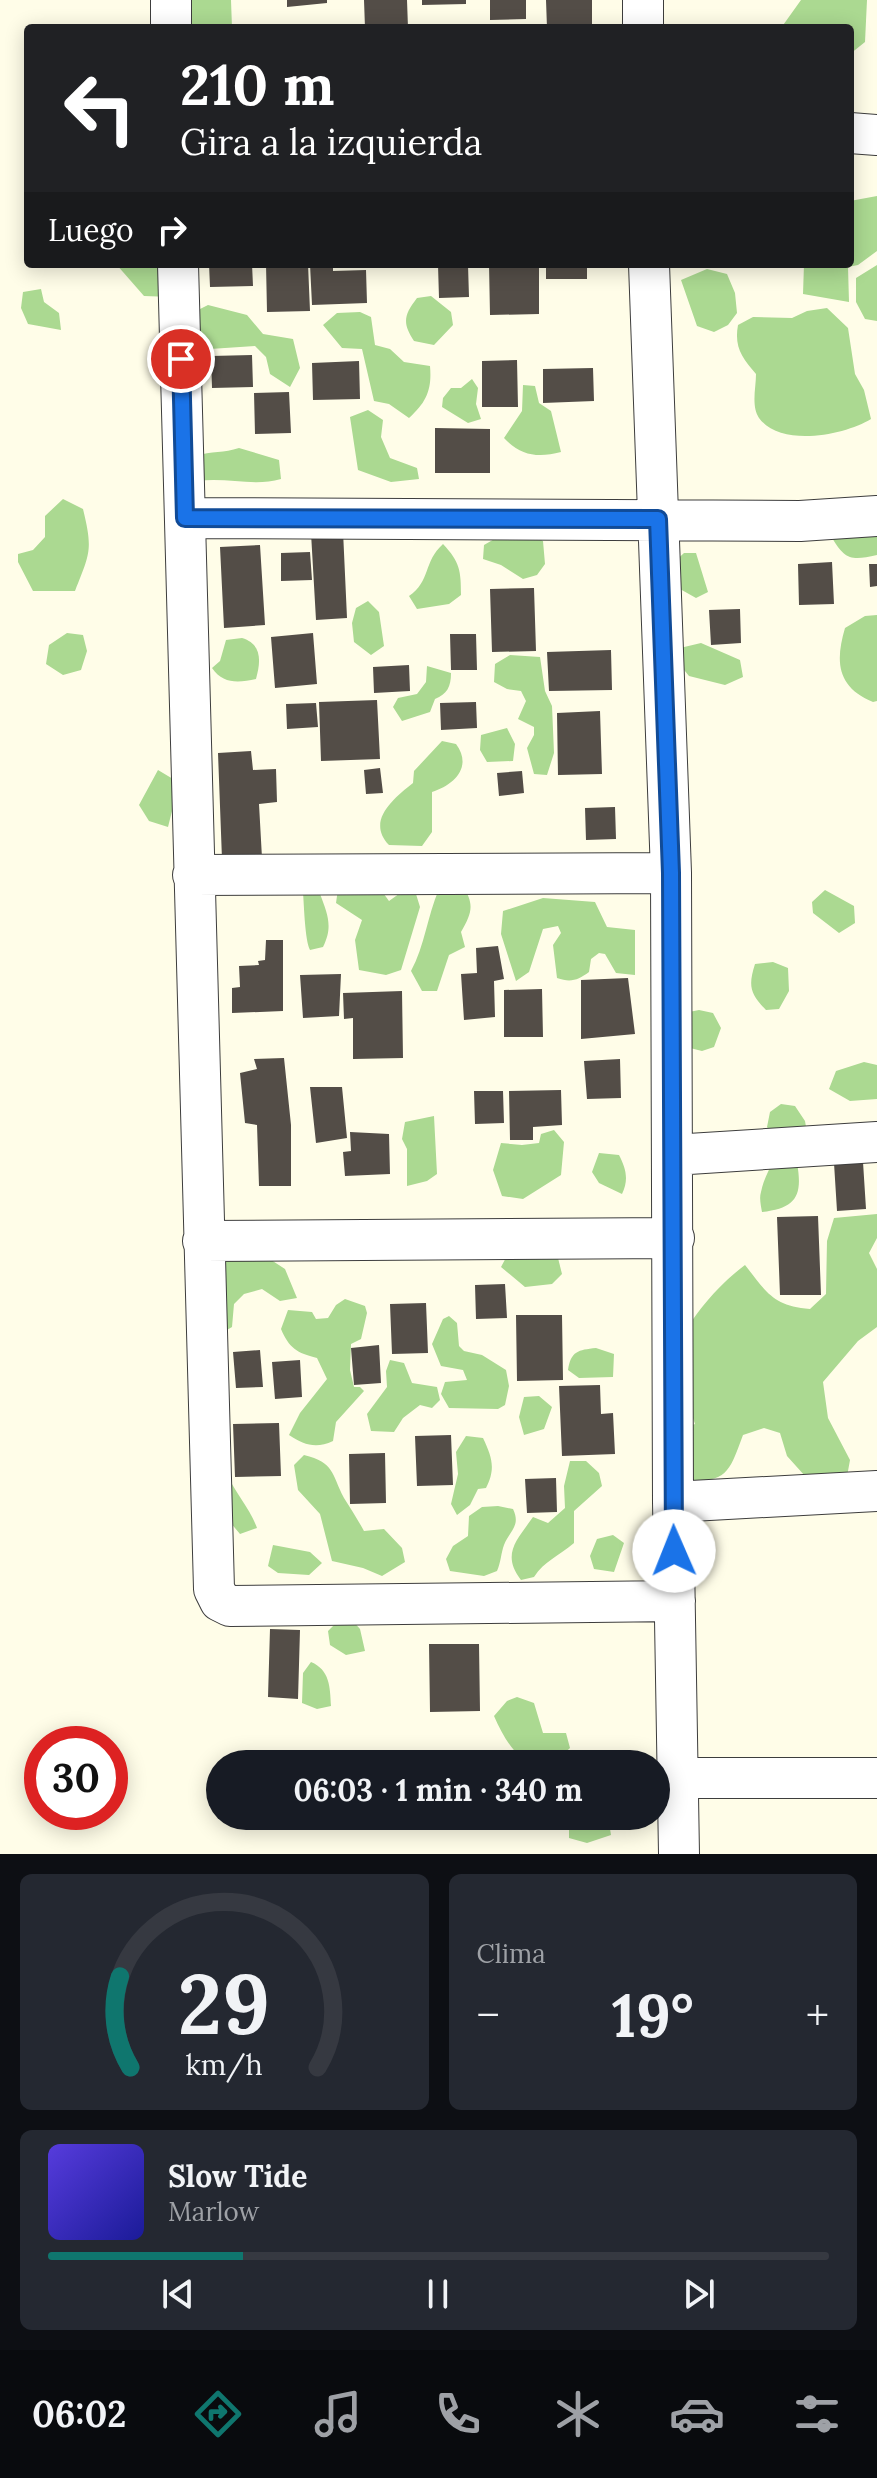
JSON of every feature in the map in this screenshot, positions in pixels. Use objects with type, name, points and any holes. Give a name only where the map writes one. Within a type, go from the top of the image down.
[{"type":"street","points":[[171,0],[171,24]]},
{"type":"street","points":[[643,0],[643,24]]},
{"type":"street","points":[[854,133],[877,135]]},
{"type":"street","points":[[178,268],[214,1589],[224,1605],[675,1601]]},
{"type":"street","points":[[649,268],[671,873],[673,1502],[679,1854]]},
{"type":"street","points":[[185,518],[800,521],[877,516]]},
{"type":"street","points":[[193,875],[671,873]]},
{"type":"street","points":[[673,1155],[877,1142]]},
{"type":"street","points":[[203,1241],[674,1238]]},
{"type":"street","points":[[673,1502],[877,1491]]},
{"type":"street","points":[[678,1778],[877,1778]]},
{"type":"green space","points":[[189,0],[231,0],[232,24],[191,24]]},
{"type":"green space","points":[[801,0],[867,0],[865,42],[854,51],[854,24],[784,24]]},
{"type":"green space","points":[[877,196],[877,251],[854,266],[854,200]]},
{"type":"green space","points":[[877,265],[877,321],[865,319],[856,302],[856,278]]},
{"type":"green space","points":[[120,268],[171,268],[172,297],[144,296]]},
{"type":"green space","points":[[804,268],[848,268],[849,302],[803,294]]},
{"type":"green space","points":[[707,269],[727,274],[735,293],[737,313],[728,325],[714,332],[697,326],[681,280]]},
{"type":"green space","points":[[41,289],[44,302],[59,313],[61,330],[28,324],[21,308],[23,292]]},
{"type":"green space","points":[[431,296],[451,312],[453,325],[434,345],[414,341],[406,324],[409,309],[417,298]]},
{"type":"green space","points":[[208,305],[247,315],[263,334],[293,339],[300,368],[290,387],[270,374],[266,357],[255,346],[195,350],[196,311]]},
{"type":"green space","points":[[827,308],[848,328],[855,374],[864,390],[871,419],[830,434],[797,436],[782,433],[759,418],[755,402],[756,374],[740,352],[738,325],[753,317],[792,318],[807,311]]},
{"type":"green space","points":[[360,312],[371,317],[375,345],[390,349],[404,362],[430,366],[427,395],[409,418],[389,404],[374,401],[362,349],[342,348],[323,325],[337,313]]},
{"type":"green space","points":[[472,379],[478,388],[476,404],[481,419],[468,423],[442,407],[443,398],[451,388],[461,388]]},
{"type":"green space","points":[[523,385],[535,386],[539,403],[551,411],[561,452],[530,454],[517,449],[504,438],[522,411]]},
{"type":"green space","points":[[368,410],[383,420],[381,437],[390,458],[417,468],[419,479],[391,482],[358,470],[350,417]]},
{"type":"green space","points":[[239,448],[279,460],[281,479],[261,482],[198,481],[195,456]]},
{"type":"green space","points":[[63,499],[83,509],[89,543],[84,568],[75,591],[33,591],[18,562],[18,554],[33,550],[45,537],[45,516]]},
{"type":"green space","points":[[877,502],[877,555],[850,557],[840,550],[831,536]]},
{"type":"green space","points":[[525,532],[543,541],[545,564],[537,575],[523,579],[501,565],[483,559],[484,545],[503,534]]},
{"type":"green space","points":[[443,544],[458,567],[461,595],[449,604],[417,609],[409,596],[421,584],[432,558]]},
{"type":"green space","points":[[684,553],[696,553],[708,592],[696,598],[680,589],[672,564]]},
{"type":"green space","points":[[368,601],[379,612],[384,646],[371,655],[354,642],[352,623],[356,608]]},
{"type":"green space","points":[[877,615],[877,701],[873,702],[852,689],[846,681],[840,652],[845,628],[865,616]]},
{"type":"green space","points":[[67,633],[83,635],[87,651],[81,670],[63,675],[46,664],[49,645]]},
{"type":"green space","points":[[242,638],[257,649],[259,666],[256,679],[226,680],[212,668],[220,661],[226,640]]},
{"type":"green space","points":[[701,643],[740,660],[743,677],[725,685],[689,676],[680,665],[680,648]]},
{"type":"green space","points":[[510,655],[540,657],[545,691],[552,706],[554,753],[547,775],[534,774],[527,748],[534,735],[534,727],[518,719],[526,701],[521,691],[507,689],[494,682],[495,664]]},
{"type":"green space","points":[[427,666],[451,673],[449,686],[443,695],[435,699],[430,712],[402,721],[393,707],[398,698],[417,694],[426,682]]},
{"type":"green space","points":[[507,728],[515,744],[513,761],[487,762],[480,750],[481,735]]},
{"type":"green space","points":[[442,741],[456,744],[463,760],[454,780],[432,792],[432,832],[422,846],[389,845],[380,827],[385,811],[413,783],[414,771]]},
{"type":"green space","points":[[158,770],[173,779],[174,803],[168,827],[149,821],[139,805]]},
{"type":"green space","points":[[462,885],[470,903],[470,914],[461,932],[465,947],[449,955],[437,991],[422,991],[411,971],[435,899],[439,889]]},
{"type":"green space","points":[[338,889],[381,890],[389,901],[403,891],[416,894],[420,907],[401,970],[386,975],[359,970],[355,940],[362,920],[336,903]]},
{"type":"green space","points":[[825,890],[854,906],[855,923],[839,933],[813,913],[812,902]]},
{"type":"green space","points":[[303,892],[320,894],[323,901],[329,927],[323,947],[310,950],[308,945]]},
{"type":"green space","points":[[543,898],[595,902],[607,927],[635,930],[635,975],[616,973],[605,954],[599,953],[591,959],[589,972],[581,977],[570,980],[557,978],[553,945],[561,933],[558,926],[543,929],[529,972],[516,981],[501,934],[503,911]]},
{"type":"green space","points":[[773,962],[788,968],[789,991],[779,1009],[766,1010],[754,994],[752,978],[755,964]]},
{"type":"green space","points":[[699,1010],[713,1013],[721,1028],[714,1047],[702,1051],[686,1047],[689,1012]]},
{"type":"green space","points":[[864,1062],[877,1065],[877,1099],[850,1101],[829,1089],[836,1071]]},
{"type":"green space","points":[[781,1104],[795,1106],[805,1121],[809,1144],[797,1163],[799,1184],[794,1198],[783,1207],[762,1212],[760,1194],[775,1153],[773,1137],[767,1127],[770,1112]]},
{"type":"green space","points":[[434,1116],[437,1174],[427,1181],[407,1186],[407,1149],[402,1139],[405,1122]]},
{"type":"green space","points":[[554,1130],[564,1142],[561,1175],[523,1199],[502,1196],[493,1170],[501,1143],[539,1143],[541,1134]]},
{"type":"green space","points":[[599,1153],[619,1155],[626,1174],[622,1194],[599,1183],[592,1172]]},
{"type":"green space","points":[[877,1214],[877,1238],[869,1253],[877,1269],[877,1327],[858,1341],[823,1382],[828,1418],[850,1460],[846,1482],[814,1486],[787,1456],[780,1433],[764,1428],[743,1435],[731,1465],[720,1476],[689,1481],[677,1431],[695,1424],[671,1354],[695,1317],[722,1284],[745,1265],[779,1301],[810,1309],[826,1294],[827,1241],[834,1218]]},
{"type":"green space","points":[[509,1252],[558,1258],[562,1274],[552,1284],[525,1287],[501,1267]]},
{"type":"green space","points":[[265,1256],[285,1269],[297,1298],[280,1301],[262,1289],[244,1294],[234,1304],[232,1327],[213,1338],[213,1262]]},
{"type":"green space","points":[[345,1299],[365,1306],[367,1313],[361,1339],[351,1344],[350,1370],[354,1387],[364,1391],[336,1422],[333,1441],[310,1445],[289,1435],[300,1413],[327,1379],[317,1358],[294,1349],[281,1329],[288,1310],[312,1312],[316,1319],[328,1318],[336,1305]]},
{"type":"green space","points":[[449,1316],[457,1323],[459,1346],[464,1351],[482,1355],[506,1370],[509,1386],[505,1405],[498,1409],[449,1408],[441,1394],[445,1382],[467,1380],[463,1370],[441,1366],[432,1344],[443,1319]]},
{"type":"green space","points":[[596,1348],[614,1354],[613,1377],[579,1378],[568,1370],[576,1353]]},
{"type":"green space","points":[[390,1360],[404,1363],[412,1383],[437,1387],[440,1400],[432,1408],[420,1405],[403,1418],[394,1432],[371,1431],[367,1414],[387,1387],[386,1371]]},
{"type":"green space","points":[[539,1396],[552,1407],[544,1429],[524,1435],[519,1417],[524,1397]]},
{"type":"green space","points":[[466,1436],[483,1438],[492,1469],[486,1488],[478,1489],[470,1505],[457,1515],[451,1504],[458,1474],[456,1452]]},
{"type":"green space","points":[[304,1455],[322,1462],[331,1470],[364,1531],[384,1529],[402,1548],[405,1562],[382,1576],[332,1561],[320,1514],[298,1490],[294,1465]]},
{"type":"green space","points":[[570,1461],[586,1461],[599,1473],[602,1486],[574,1511],[574,1543],[534,1577],[521,1580],[512,1562],[514,1547],[533,1517],[548,1523],[565,1508],[564,1486]]},
{"type":"green space","points":[[227,1474],[257,1528],[240,1534],[224,1515]]},
{"type":"green space","points":[[482,1507],[513,1509],[516,1520],[504,1545],[497,1571],[484,1576],[450,1571],[446,1559],[453,1546],[468,1536],[469,1516]]},
{"type":"green space","points":[[613,1535],[624,1543],[614,1572],[594,1569],[590,1556],[597,1539]]},
{"type":"green space","points":[[273,1545],[310,1552],[322,1563],[309,1575],[278,1573],[268,1566]]},
{"type":"green space","points":[[339,1620],[352,1620],[360,1629],[365,1651],[346,1655],[330,1645],[328,1631]]},
{"type":"green space","points":[[311,1662],[325,1674],[331,1706],[317,1709],[302,1703],[303,1673]]},
{"type":"green space","points":[[517,1697],[534,1703],[543,1733],[566,1733],[570,1748],[514,1750],[494,1716],[507,1701]]},
{"type":"green space","points":[[569,1830],[610,1830],[611,1835],[587,1843],[569,1838]]},
{"type":"building","points":[[287,0],[327,0],[327,3],[287,7]]},
{"type":"building","points":[[364,0],[407,0],[408,24],[365,24]]},
{"type":"building","points":[[422,0],[466,0],[466,4],[422,5]]},
{"type":"building","points":[[490,0],[526,0],[526,19],[490,20]]},
{"type":"building","points":[[546,0],[592,0],[592,24],[547,24]]},
{"type":"building","points":[[209,268],[252,268],[253,286],[210,287]]},
{"type":"building","points":[[266,268],[308,268],[310,311],[267,312]]},
{"type":"building","points":[[310,268],[366,270],[367,303],[312,305]]},
{"type":"building","points":[[438,268],[468,268],[469,297],[439,298]]},
{"type":"building","points":[[489,268],[539,268],[539,314],[490,315]]},
{"type":"building","points":[[546,268],[587,268],[587,279],[546,279]]},
{"type":"building","points":[[252,355],[253,387],[212,388],[211,356]]},
{"type":"building","points":[[517,360],[518,407],[482,407],[482,361]]},
{"type":"building","points":[[359,361],[360,399],[313,400],[312,363]]},
{"type":"building","points":[[593,368],[594,401],[543,403],[543,369]]},
{"type":"building","points":[[289,392],[291,433],[255,434],[254,393]]},
{"type":"building","points":[[435,428],[490,429],[490,473],[435,473]]},
{"type":"building","points":[[343,531],[347,618],[316,620],[311,533]]},
{"type":"building","points":[[260,545],[265,625],[224,628],[220,547]]},
{"type":"building","points":[[310,552],[312,580],[281,581],[281,553]]},
{"type":"building","points":[[832,562],[834,604],[799,605],[798,564]]},
{"type":"building","points":[[869,564],[877,564],[877,586],[870,587]]},
{"type":"building","points":[[534,588],[536,651],[492,652],[490,589]]},
{"type":"building","points":[[740,609],[741,643],[711,645],[709,610]]},
{"type":"building","points":[[313,633],[317,684],[275,688],[271,637]]},
{"type":"building","points":[[450,634],[476,634],[477,670],[451,670]]},
{"type":"building","points":[[611,650],[612,690],[549,691],[547,652]]},
{"type":"building","points":[[409,665],[410,691],[374,693],[373,667]]},
{"type":"building","points":[[377,700],[380,759],[321,761],[319,702]]},
{"type":"building","points":[[476,702],[477,728],[441,730],[440,703]]},
{"type":"building","points":[[316,703],[318,727],[287,729],[286,704]]},
{"type":"building","points":[[600,711],[602,774],[558,775],[557,713]]},
{"type":"building","points":[[251,751],[253,770],[276,769],[277,802],[259,804],[262,858],[222,859],[218,753]]},
{"type":"building","points":[[380,768],[383,793],[366,794],[364,770]]},
{"type":"building","points":[[522,771],[524,793],[499,796],[497,773]]},
{"type":"building","points":[[615,807],[616,839],[586,840],[585,808]]},
{"type":"building","points":[[266,940],[283,940],[283,1011],[232,1013],[232,988],[240,987],[239,966],[259,965],[258,961],[265,960]]},
{"type":"building","points":[[498,946],[504,979],[494,981],[495,1017],[464,1020],[461,974],[477,973],[476,948]]},
{"type":"building","points":[[341,974],[339,1016],[303,1018],[300,975]]},
{"type":"building","points":[[628,978],[635,1034],[581,1039],[581,980]]},
{"type":"building","points":[[542,989],[543,1037],[504,1037],[504,990]]},
{"type":"building","points":[[402,991],[403,1058],[353,1059],[353,1018],[344,1019],[343,993]]},
{"type":"building","points":[[284,1058],[291,1125],[291,1186],[259,1186],[257,1125],[245,1123],[240,1073],[257,1069],[254,1059]]},
{"type":"building","points":[[620,1059],[621,1098],[587,1099],[584,1061]]},
{"type":"building","points":[[310,1087],[342,1087],[347,1138],[316,1143]]},
{"type":"building","points":[[561,1090],[562,1125],[533,1127],[533,1140],[510,1140],[509,1091]]},
{"type":"building","points":[[474,1091],[503,1091],[504,1123],[475,1124]]},
{"type":"building","points":[[350,1132],[389,1134],[390,1174],[345,1176],[343,1152],[351,1151]]},
{"type":"building","points":[[863,1162],[866,1209],[837,1211],[834,1163]]},
{"type":"building","points":[[818,1216],[821,1295],[780,1295],[777,1217]]},
{"type":"building","points":[[505,1284],[507,1318],[476,1319],[475,1285]]},
{"type":"building","points":[[426,1303],[428,1353],[392,1354],[390,1304]]},
{"type":"building","points":[[516,1315],[562,1315],[563,1380],[517,1381]]},
{"type":"building","points":[[379,1345],[381,1383],[354,1385],[351,1348]]},
{"type":"building","points":[[260,1350],[263,1387],[236,1388],[233,1352]]},
{"type":"building","points":[[300,1360],[302,1397],[275,1399],[272,1362]]},
{"type":"building","points":[[600,1385],[601,1414],[613,1413],[615,1454],[562,1456],[559,1386]]},
{"type":"building","points":[[279,1423],[281,1476],[235,1477],[233,1424]]},
{"type":"building","points":[[451,1435],[453,1485],[417,1486],[415,1436]]},
{"type":"building","points":[[385,1453],[386,1503],[350,1504],[349,1454]]},
{"type":"building","points":[[556,1478],[557,1512],[527,1513],[525,1479]]},
{"type":"building","points":[[270,1629],[300,1630],[298,1699],[268,1697]]},
{"type":"building","points":[[429,1644],[479,1644],[480,1711],[430,1712]]},
{"type":"route","points":[[181,359],[185,518],[658,519],[671,873],[674,1551]]}]
